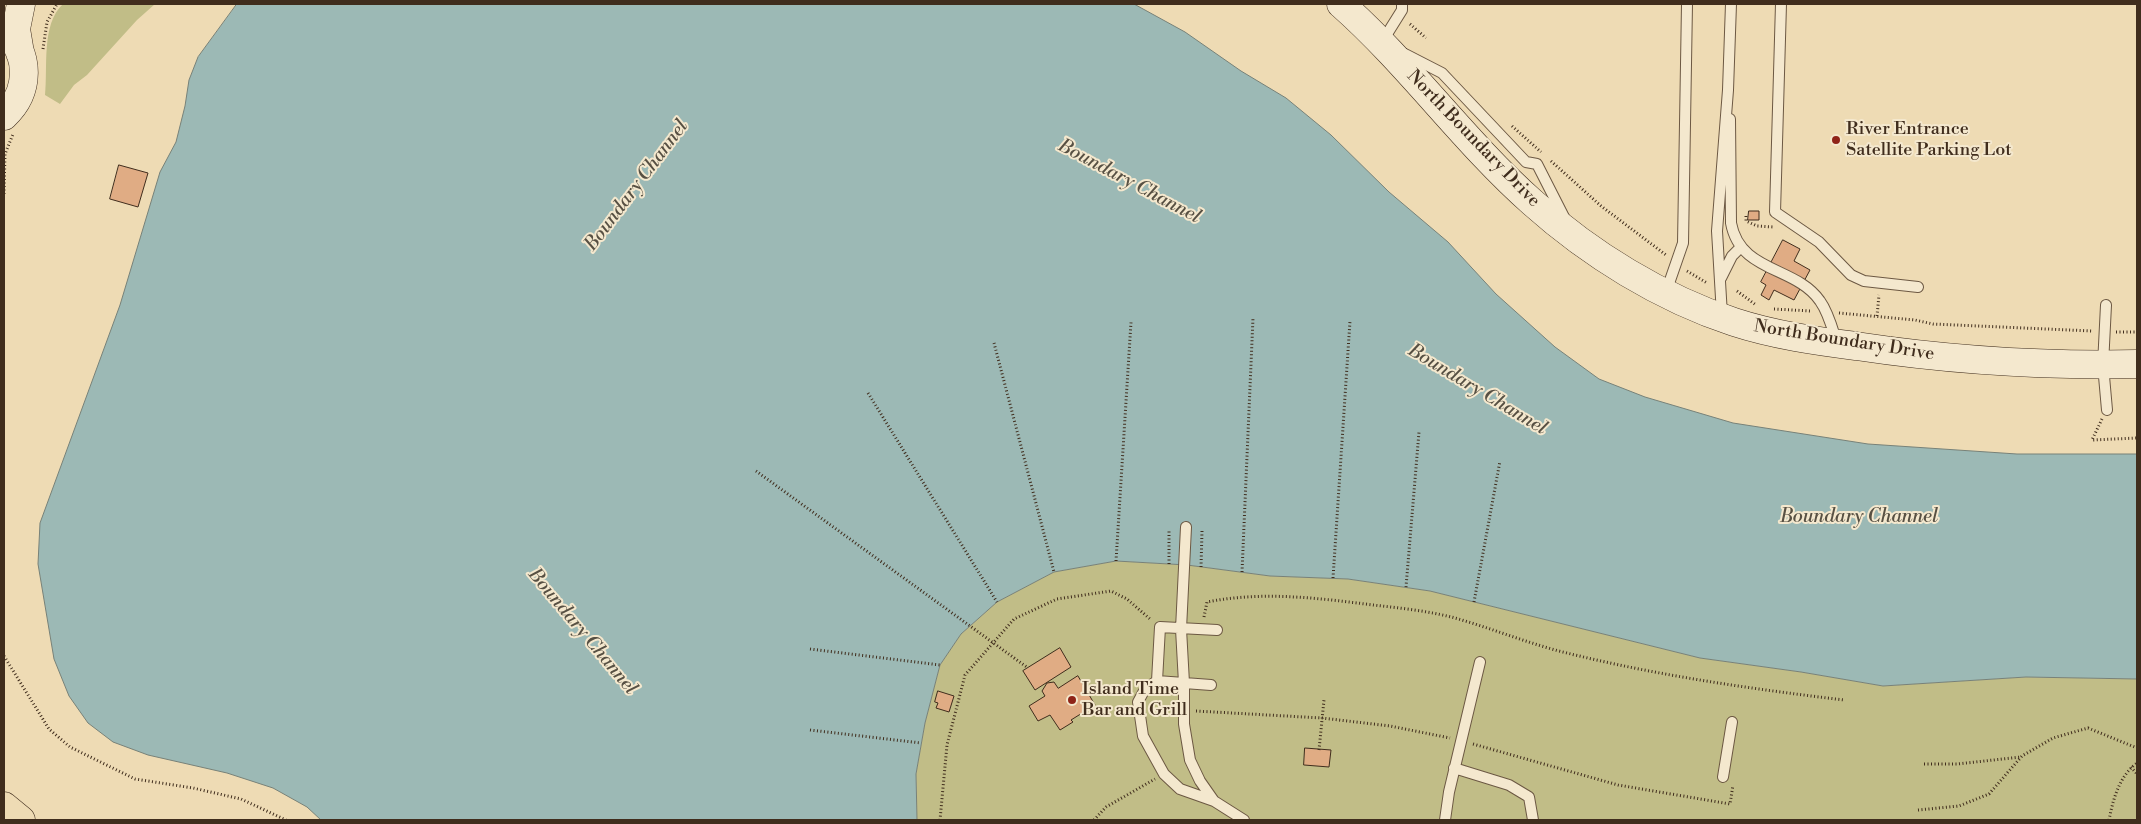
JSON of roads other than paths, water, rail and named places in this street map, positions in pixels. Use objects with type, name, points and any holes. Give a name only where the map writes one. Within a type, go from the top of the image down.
[{"type":"highway","points":[[4,806],[20,820]]},
{"type":"highway","points":[[4,812],[8,820]]},
{"type":"street","points":[[4,116],[12,108],[21,91],[24,72],[16,29],[22,4]]},
{"type":"street","name":"North Boundary Drive","points":[[1341,4],[1382,42],[1516,188],[1573,234],[1613,263],[1666,294],[1722,318],[1785,335],[1837,344],[1959,358],[2103,365],[2137,364]]},
{"type":"street","points":[[4,30],[16,44],[20,53]]},
{"type":"lane","points":[[1382,42],[1402,10],[1402,4]]},
{"type":"lane","points":[[1666,294],[1678,264],[1683,243],[1688,4]]},
{"type":"lane","points":[[1722,318],[1717,230],[1728,90],[1731,4]]},
{"type":"lane","points":[[1782,4],[1774,212],[1819,242],[1851,275],[1864,281],[1918,287]]},
{"type":"lane","points":[[1728,90],[1731,140],[1731,223],[1740,248],[1809,289],[1820,301],[1826,312],[1837,344]]},
{"type":"lane","points":[[1719,286],[1723,271],[1740,248]]},
{"type":"lane","points":[[2106,305],[2103,365],[2107,410]]},
{"type":"lane","points":[[1186,527],[1181,629],[1184,724],[1190,760],[1200,781],[1214,801]]},
{"type":"lane","points":[[1157,681],[1160,627],[1217,630]]},
{"type":"lane","points":[[1444,820],[1454,768],[1480,662]]},
{"type":"lane","points":[[1211,685],[1157,681],[1145,689],[1138,702],[1143,736],[1164,774],[1180,789],[1214,801],[1244,820]]},
{"type":"lane","points":[[1723,777],[1732,722]]},
{"type":"lane","points":[[1454,768],[1518,789],[1529,797],[1533,820]]},
{"type":"water","name":"Boundary Channel","points":[[237,4],[1134,4],[1185,32],[1241,71],[1286,98],[1331,135],[1389,192],[1448,242],[1496,294],[1555,347],[1599,379],[1645,397],[1733,423],[1868,444],[2017,454],[2137,454],[2137,679],[2026,677],[1883,686],[1700,658],[1430,591],[1348,579],[1270,576],[1187,565],[1116,561],[1054,572],[997,602],[961,634],[940,665],[925,723],[916,774],[917,820],[321,820],[307,807],[273,788],[227,773],[148,755],[113,742],[88,723],[69,696],[54,659],[38,564],[40,523],[120,305],[160,172],[176,142],[189,80],[198,57]]},
{"type":"place","name":"River Entrance Satellite Parking Lot","points":[[1836,140]]},
{"type":"place","name":"Island Time Bar and Grill","points":[[1072,700]]}]
